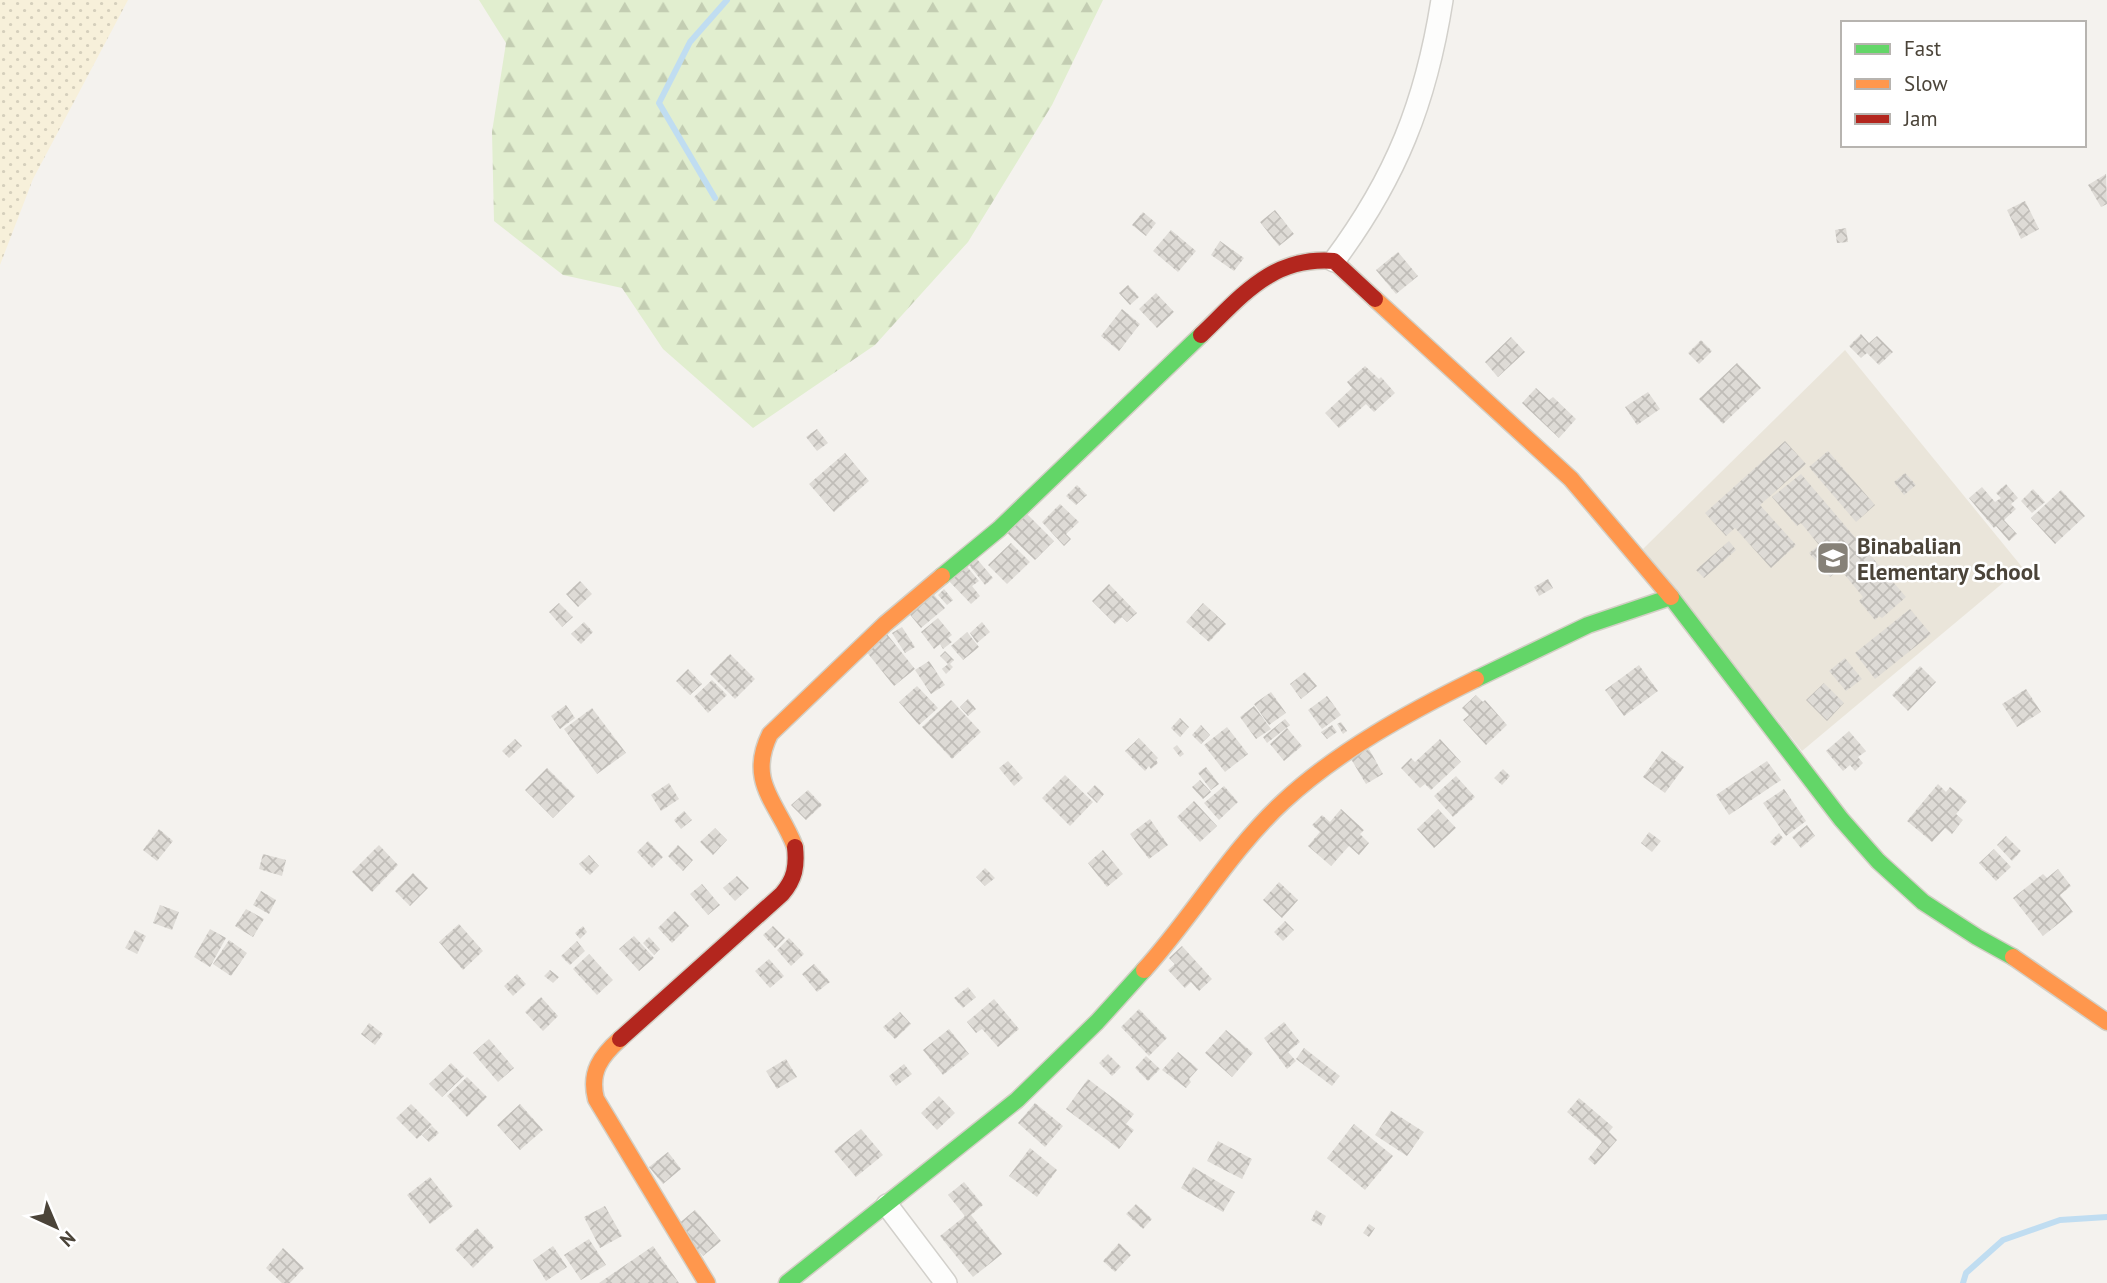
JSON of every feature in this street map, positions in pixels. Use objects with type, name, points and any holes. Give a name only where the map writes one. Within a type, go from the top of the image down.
[{"type":"street","points":[[1334,261],[1361,226],[1387,179],[1415,118],[1430,68],[1442,0]]},
{"type":"street","points":[[707,1283],[599,1107],[592,1078],[595,1067],[606,1052],[766,909],[784,892],[793,878],[797,864],[796,851],[765,785],[760,766],[763,748],[770,734],[885,624],[999,529],[1256,282],[1288,264],[1307,260],[1334,261],[1571,479],[1671,597],[1841,819],[1878,861],[1923,902],[2012,956],[2107,1021]]},
{"type":"street","points":[[787,1283],[1017,1100],[1097,1022],[1168,944],[1241,849],[1282,803],[1335,758],[1454,690],[1588,625],[1671,597]]},
{"type":"street","points":[[887,1205],[946,1283]]},
{"type":"shaded area","name":"Binabalian Elementary School","points":[[1845,350],[2022,567],[1802,751],[1643,549]]},
{"type":"green space","points":[[479,0],[1103,0],[1052,105],[968,242],[875,345],[753,428],[663,349],[622,288],[563,275],[494,221],[492,132],[506,43]]},
{"type":"sand","points":[[0,0],[128,0],[33,179],[0,265]]},
{"type":"building","points":[[2106,174],[2107,204],[2101,207],[2088,185]]},
{"type":"building","points":[[2025,201],[2039,229],[2021,239],[2007,210]]},
{"type":"building","points":[[1275,210],[1294,234],[1279,246],[1260,222]]},
{"type":"building","points":[[1143,212],[1156,223],[1146,236],[1132,225]]},
{"type":"building","points":[[1846,228],[1848,242],[1837,243],[1835,230]]},
{"type":"building","points":[[1171,230],[1196,251],[1178,272],[1153,251]]},
{"type":"building","points":[[1220,241],[1244,258],[1234,271],[1211,255]]},
{"type":"building","points":[[1398,252],[1418,276],[1396,294],[1376,270]]},
{"type":"building","points":[[1128,285],[1139,297],[1130,305],[1119,293]]},
{"type":"building","points":[[1156,293],[1174,312],[1157,328],[1139,309]]},
{"type":"building","points":[[1122,309],[1140,324],[1119,351],[1101,336]]},
{"type":"building","points":[[1861,334],[1869,343],[1877,336],[1893,352],[1879,365],[1867,353],[1861,358],[1849,346]]},
{"type":"building","points":[[1511,337],[1525,352],[1498,377],[1485,362]]},
{"type":"building","points":[[1701,340],[1712,351],[1699,364],[1688,353]]},
{"type":"building","points":[[1737,363],[1761,388],[1723,424],[1699,399]]},
{"type":"building","points":[[1365,366],[1379,379],[1381,377],[1395,393],[1374,412],[1366,404],[1339,428],[1325,413],[1352,388],[1347,382]]},
{"type":"building","points":[[1536,388],[1549,400],[1553,397],[1576,419],[1559,438],[1522,403]]},
{"type":"building","points":[[1648,392],[1660,409],[1637,425],[1625,407]]},
{"type":"building","points":[[817,429],[828,443],[817,451],[806,437]]},
{"type":"building","points":[[1785,441],[1806,464],[1760,505],[1796,545],[1771,568],[1735,528],[1726,536],[1705,513]]},
{"type":"building","points":[[1828,451],[1875,505],[1856,522],[1809,467]]},
{"type":"building","points":[[845,453],[869,481],[834,512],[809,484]]},
{"type":"building","points":[[1905,473],[1916,485],[1904,495],[1894,482]]},
{"type":"building","points":[[1801,474],[1906,597],[1882,618],[1879,616],[1875,620],[1859,601],[1863,597],[1840,569],[1830,577],[1809,553],[1819,545],[1801,523],[1797,526],[1772,497]]},
{"type":"building","points":[[2006,484],[2018,498],[2011,504],[2016,509],[2004,520],[2017,534],[2009,541],[1996,526],[1994,528],[1969,498],[1982,487],[1995,502],[2001,498],[1996,493]]},
{"type":"building","points":[[1077,485],[1087,495],[1076,505],[1066,496]]},
{"type":"building","points":[[2033,489],[2045,502],[2032,513],[2021,501]]},
{"type":"building","points":[[2061,490],[2085,516],[2055,544],[2031,518]]},
{"type":"building","points":[[1060,504],[1079,522],[1066,534],[1071,539],[1064,546],[1042,522]]},
{"type":"building","points":[[1026,513],[1054,541],[1035,560],[1007,533]]},
{"type":"building","points":[[1729,541],[1736,550],[1704,578],[1696,570]]},
{"type":"building","points":[[1011,543],[1030,562],[1007,584],[988,565]]},
{"type":"building","points":[[977,559],[993,578],[985,585],[969,565]]},
{"type":"building","points":[[964,563],[979,581],[972,586],[980,596],[971,604],[946,578]]},
{"type":"building","points":[[1548,579],[1553,588],[1539,596],[1534,587]]},
{"type":"building","points":[[580,581],[592,594],[578,607],[566,594]]},
{"type":"building","points":[[1109,584],[1137,613],[1127,622],[1122,617],[1115,624],[1092,601]]},
{"type":"building","points":[[944,589],[953,600],[947,605],[938,595]]},
{"type":"building","points":[[931,591],[945,608],[921,628],[907,611]]},
{"type":"building","points":[[559,603],[573,617],[562,627],[549,612]]},
{"type":"building","points":[[1203,603],[1226,624],[1209,642],[1186,622]]},
{"type":"building","points":[[1910,609],[1931,634],[1875,679],[1855,653]]},
{"type":"building","points":[[938,618],[952,635],[948,638],[952,642],[943,649],[940,644],[934,649],[921,632]]},
{"type":"building","points":[[584,622],[593,632],[581,644],[571,634]]},
{"type":"building","points":[[982,622],[990,632],[977,643],[970,633]]},
{"type":"building","points":[[902,627],[915,647],[905,653],[892,633]]},
{"type":"building","points":[[967,632],[979,647],[963,660],[951,646]]},
{"type":"building","points":[[886,633],[915,669],[894,686],[865,650]]},
{"type":"building","points":[[945,651],[954,660],[950,664],[953,667],[946,674],[942,669],[948,664],[940,656]]},
{"type":"building","points":[[730,654],[755,679],[735,699],[710,674]]},
{"type":"building","points":[[1845,658],[1862,679],[1846,691],[1829,671]]},
{"type":"building","points":[[929,661],[945,685],[931,694],[915,670]]},
{"type":"building","points":[[1639,665],[1658,691],[1624,716],[1605,690]]},
{"type":"building","points":[[1920,666],[1936,682],[1908,711],[1892,695]]},
{"type":"building","points":[[688,669],[702,684],[690,695],[676,681]]},
{"type":"building","points":[[1305,672],[1317,686],[1301,699],[1290,684]]},
{"type":"building","points":[[712,680],[727,695],[708,713],[694,697]]},
{"type":"building","points":[[1824,683],[1844,703],[1827,721],[1806,700]]},
{"type":"building","points":[[917,686],[938,708],[919,725],[899,702]]},
{"type":"building","points":[[2026,689],[2041,712],[2017,727],[2002,704]]},
{"type":"building","points":[[1271,692],[1286,713],[1269,725],[1254,704]]},
{"type":"building","points":[[1476,695],[1483,702],[1485,700],[1507,725],[1486,745],[1463,720],[1469,715],[1462,708]]},
{"type":"building","points":[[1327,696],[1341,715],[1322,729],[1308,710]]},
{"type":"building","points":[[968,699],[976,709],[968,716],[960,707]]},
{"type":"building","points":[[951,700],[981,732],[952,759],[922,727]]},
{"type":"building","points":[[566,705],[575,718],[560,729],[551,716]]},
{"type":"building","points":[[1254,706],[1271,729],[1256,739],[1240,717]]},
{"type":"building","points":[[592,708],[626,753],[597,774],[564,729]]},
{"type":"building","points":[[1180,718],[1189,727],[1180,737],[1171,728]]},
{"type":"building","points":[[1285,719],[1290,725],[1267,743],[1263,737]]},
{"type":"building","points":[[1341,722],[1347,731],[1343,734],[1337,724]]},
{"type":"building","points":[[1201,725],[1210,735],[1201,744],[1192,735]]},
{"type":"building","points":[[1332,725],[1337,732],[1327,739],[1321,732]]},
{"type":"building","points":[[1227,727],[1248,754],[1225,772],[1204,745]]},
{"type":"building","points":[[1287,728],[1302,746],[1284,761],[1270,744]]},
{"type":"building","points":[[1849,731],[1866,751],[1858,757],[1863,763],[1855,771],[1850,765],[1843,771],[1826,751]]},
{"type":"building","points":[[1139,738],[1158,758],[1158,763],[1151,769],[1149,766],[1145,771],[1125,751]]},
{"type":"building","points":[[515,739],[522,746],[509,758],[502,751]]},
{"type":"building","points":[[1440,739],[1461,762],[1431,790],[1425,784],[1420,788],[1401,768],[1411,758],[1415,762]]},
{"type":"building","points":[[1177,745],[1184,754],[1180,757],[1173,748]]},
{"type":"building","points":[[1369,749],[1383,774],[1366,784],[1351,759]]},
{"type":"building","points":[[1662,751],[1684,767],[1665,793],[1643,777]]},
{"type":"building","points":[[1008,761],[1023,778],[1014,786],[999,768]]},
{"type":"building","points":[[1767,761],[1781,780],[1729,815],[1716,795]]},
{"type":"building","points":[[1206,767],[1219,784],[1211,790],[1198,773]]},
{"type":"building","points":[[547,768],[575,796],[553,818],[525,790]]},
{"type":"building","points":[[1503,769],[1510,776],[1502,785],[1494,778]]},
{"type":"building","points":[[1065,775],[1093,802],[1070,826],[1042,798]]},
{"type":"building","points":[[1456,776],[1475,797],[1453,817],[1434,796]]},
{"type":"building","points":[[1200,780],[1211,792],[1203,799],[1192,787]]},
{"type":"building","points":[[669,783],[679,799],[661,811],[651,795]]},
{"type":"building","points":[[1938,784],[1946,792],[1950,787],[1967,801],[1956,814],[1963,820],[1952,834],[1945,828],[1932,842],[1907,821]]},
{"type":"building","points":[[1095,785],[1104,794],[1097,803],[1087,793]]},
{"type":"building","points":[[1224,786],[1238,802],[1219,820],[1204,803]]},
{"type":"building","points":[[1784,789],[1806,821],[1786,836],[1763,803]]},
{"type":"building","points":[[808,790],[822,805],[806,820],[791,805]]},
{"type":"building","points":[[1194,801],[1217,826],[1200,842],[1177,817]]},
{"type":"building","points":[[1341,809],[1364,830],[1360,834],[1369,843],[1359,855],[1349,846],[1331,866],[1308,846],[1320,832],[1312,825],[1322,815],[1330,822]]},
{"type":"building","points":[[1438,809],[1456,828],[1434,848],[1417,829]]},
{"type":"building","points":[[684,811],[692,820],[681,829],[674,820]]},
{"type":"building","points":[[1150,819],[1168,845],[1149,859],[1130,834]]},
{"type":"building","points":[[1807,825],[1815,836],[1801,848],[1792,837]]},
{"type":"building","points":[[715,828],[727,840],[713,855],[700,842]]},
{"type":"building","points":[[159,829],[173,841],[157,861],[143,850]]},
{"type":"building","points":[[1649,832],[1661,841],[1652,852],[1641,843]]},
{"type":"building","points":[[1779,833],[1783,838],[1775,846],[1770,842]]},
{"type":"building","points":[[2006,836],[2021,851],[2012,861],[1997,845]]},
{"type":"building","points":[[648,841],[663,857],[652,868],[637,852]]},
{"type":"building","points":[[379,845],[398,865],[372,892],[352,872]]},
{"type":"building","points":[[678,845],[693,860],[683,871],[668,856]]},
{"type":"building","points":[[1994,849],[2011,867],[1996,881],[1979,863]]},
{"type":"building","points":[[1103,850],[1123,874],[1107,887],[1088,863]]},
{"type":"building","points":[[263,854],[286,860],[282,876],[259,869]]},
{"type":"building","points":[[589,855],[599,866],[590,875],[579,864]]},
{"type":"building","points":[[985,868],[995,878],[985,886],[976,877]]},
{"type":"building","points":[[2058,869],[2071,886],[2060,895],[2073,912],[2043,936],[2013,898],[2043,874],[2047,878]]},
{"type":"building","points":[[413,873],[428,888],[410,906],[395,891]]},
{"type":"building","points":[[737,876],[749,888],[735,901],[723,888]]},
{"type":"building","points":[[1279,882],[1298,900],[1282,918],[1263,900]]},
{"type":"building","points":[[702,884],[720,905],[708,915],[690,894]]},
{"type":"building","points":[[261,891],[276,900],[269,914],[253,905]]},
{"type":"building","points":[[160,905],[179,912],[172,930],[153,923]]},
{"type":"building","points":[[246,909],[264,919],[253,937],[235,926]]},
{"type":"building","points":[[675,911],[689,926],[672,943],[658,928]]},
{"type":"building","points":[[1285,921],[1294,930],[1283,941],[1274,932]]},
{"type":"building","points":[[459,924],[483,951],[463,970],[439,942]]},
{"type":"building","points":[[583,926],[587,932],[580,939],[575,933]]},
{"type":"building","points":[[773,926],[785,938],[775,948],[763,935]]},
{"type":"building","points":[[210,929],[226,938],[210,967],[194,957]]},
{"type":"building","points":[[135,930],[146,936],[137,954],[125,948]]},
{"type":"building","points":[[634,936],[654,958],[639,971],[619,949]]},
{"type":"building","points":[[649,937],[660,949],[654,955],[643,943]]},
{"type":"building","points":[[789,938],[804,954],[791,966],[777,950]]},
{"type":"building","points":[[229,940],[247,953],[231,976],[213,964]]},
{"type":"building","points":[[577,941],[585,951],[570,965],[561,956]]},
{"type":"building","points":[[1182,946],[1212,979],[1199,991],[1191,982],[1185,988],[1168,970],[1175,964],[1169,958]]},
{"type":"building","points":[[589,954],[613,980],[597,995],[573,969]]},
{"type":"building","points":[[769,959],[784,976],[770,988],[755,971]]},
{"type":"building","points":[[814,964],[830,982],[817,992],[802,974]]},
{"type":"building","points":[[550,970],[559,977],[553,983],[544,976]]},
{"type":"building","points":[[517,974],[526,984],[513,996],[504,986]]},
{"type":"building","points":[[968,987],[976,997],[963,1008],[954,998]]},
{"type":"building","points":[[541,997],[558,1016],[543,1031],[525,1012]]},
{"type":"building","points":[[994,999],[1019,1029],[998,1047],[982,1029],[976,1033],[967,1022]]},
{"type":"building","points":[[1139,1009],[1167,1038],[1149,1056],[1121,1027]]},
{"type":"building","points":[[900,1012],[911,1024],[895,1039],[883,1027]]},
{"type":"building","points":[[1284,1022],[1300,1042],[1288,1052],[1296,1061],[1287,1069],[1264,1038]]},
{"type":"building","points":[[369,1023],[383,1034],[375,1045],[361,1034]]},
{"type":"building","points":[[949,1029],[969,1054],[943,1075],[923,1050]]},
{"type":"building","points":[[1226,1030],[1253,1053],[1232,1077],[1205,1053]]},
{"type":"building","points":[[489,1039],[514,1068],[498,1082],[473,1053]]},
{"type":"building","points":[[1304,1048],[1340,1076],[1332,1086],[1296,1059]]},
{"type":"building","points":[[1178,1052],[1198,1069],[1189,1079],[1191,1082],[1186,1088],[1162,1070]]},
{"type":"building","points":[[1108,1054],[1121,1067],[1112,1076],[1099,1063]]},
{"type":"building","points":[[1146,1056],[1160,1069],[1148,1081],[1135,1068]]},
{"type":"building","points":[[786,1059],[797,1077],[777,1089],[766,1071]]},
{"type":"building","points":[[451,1063],[464,1076],[442,1097],[429,1084]]},
{"type":"building","points":[[904,1064],[912,1074],[896,1086],[889,1076]]},
{"type":"building","points":[[467,1077],[487,1097],[467,1117],[447,1096]]},
{"type":"building","points":[[1088,1079],[1134,1114],[1126,1124],[1134,1130],[1119,1149],[1066,1109]]},
{"type":"building","points":[[939,1096],[955,1113],[937,1130],[921,1113]]},
{"type":"building","points":[[1579,1098],[1613,1127],[1609,1132],[1617,1140],[1595,1165],[1588,1159],[1602,1142],[1567,1112]]},
{"type":"building","points":[[1035,1103],[1063,1126],[1045,1147],[1018,1123]]},
{"type":"building","points":[[411,1104],[432,1125],[417,1139],[396,1118]]},
{"type":"building","points":[[520,1104],[543,1130],[520,1150],[497,1125]]},
{"type":"building","points":[[1391,1111],[1424,1132],[1407,1156],[1375,1135]]},
{"type":"building","points":[[1354,1124],[1393,1156],[1365,1190],[1327,1158]]},
{"type":"building","points":[[432,1126],[439,1133],[429,1142],[422,1135]]},
{"type":"building","points":[[861,1129],[883,1155],[856,1177],[834,1151]]},
{"type":"building","points":[[1218,1141],[1252,1159],[1242,1179],[1207,1161]]},
{"type":"building","points":[[1030,1148],[1057,1170],[1037,1197],[1009,1176]]},
{"type":"building","points":[[668,1152],[681,1169],[663,1184],[649,1167]]},
{"type":"building","points":[[1193,1167],[1235,1192],[1223,1212],[1181,1188]]},
{"type":"building","points":[[430,1177],[453,1206],[430,1224],[407,1195]]},
{"type":"building","points":[[964,1182],[983,1205],[971,1215],[1002,1254],[973,1277],[940,1236],[965,1216],[948,1195]]},
{"type":"building","points":[[1136,1204],[1152,1219],[1143,1229],[1126,1214]]},
{"type":"building","points":[[605,1206],[622,1236],[600,1248],[584,1217]]},
{"type":"building","points":[[695,1210],[721,1241],[703,1256],[677,1225]]},
{"type":"building","points":[[1316,1210],[1326,1216],[1321,1226],[1311,1220]]},
{"type":"building","points":[[1369,1224],[1375,1228],[1369,1237],[1363,1233]]},
{"type":"building","points":[[477,1228],[494,1247],[473,1268],[455,1249]]},
{"type":"building","points":[[589,1239],[606,1265],[581,1280],[564,1255]]},
{"type":"building","points":[[1119,1243],[1131,1255],[1115,1272],[1103,1261]]},
{"type":"building","points":[[553,1246],[567,1267],[546,1281],[533,1260]]},
{"type":"building","points":[[653,1246],[679,1283],[599,1283]]},
{"type":"building","points":[[283,1248],[304,1268],[290,1283],[282,1283],[266,1268]]},
{"type":"waterway","points":[[715,198],[659,103],[690,42],[727,0]]},
{"type":"waterway","points":[[1963,1283],[1966,1273],[2003,1240],[2060,1220],[2107,1217]]},
{"type":"traffic: fast","points":[[942,576],[999,529],[1201,335]]},
{"type":"traffic: fast","points":[[1476,679],[1588,625],[1671,597],[1841,819],[1878,861],[1923,902],[2013,957]]},
{"type":"traffic: fast","points":[[787,1283],[1017,1100],[1097,1022],[1144,970]]},
{"type":"traffic: slow","points":[[1375,299],[1571,479],[1671,597]]},
{"type":"traffic: slow","points":[[795,847],[763,780],[764,751],[770,734],[885,624],[942,576]]},
{"type":"traffic: slow","points":[[1144,970],[1246,841],[1304,783],[1375,734],[1476,679]]},
{"type":"traffic: slow","points":[[2013,957],[2107,1022]]},
{"type":"traffic: slow","points":[[620,1039],[598,1065],[594,1081],[596,1099],[707,1283]]},
{"type":"traffic: jam","points":[[1201,335],[1260,282],[1275,272],[1312,261],[1334,261],[1375,299]]},
{"type":"traffic: jam","points":[[620,1039],[782,894],[794,872],[795,847]]},
{"type":"place","name":"Binabalian Elementary School","points":[[1833,558]]}]
